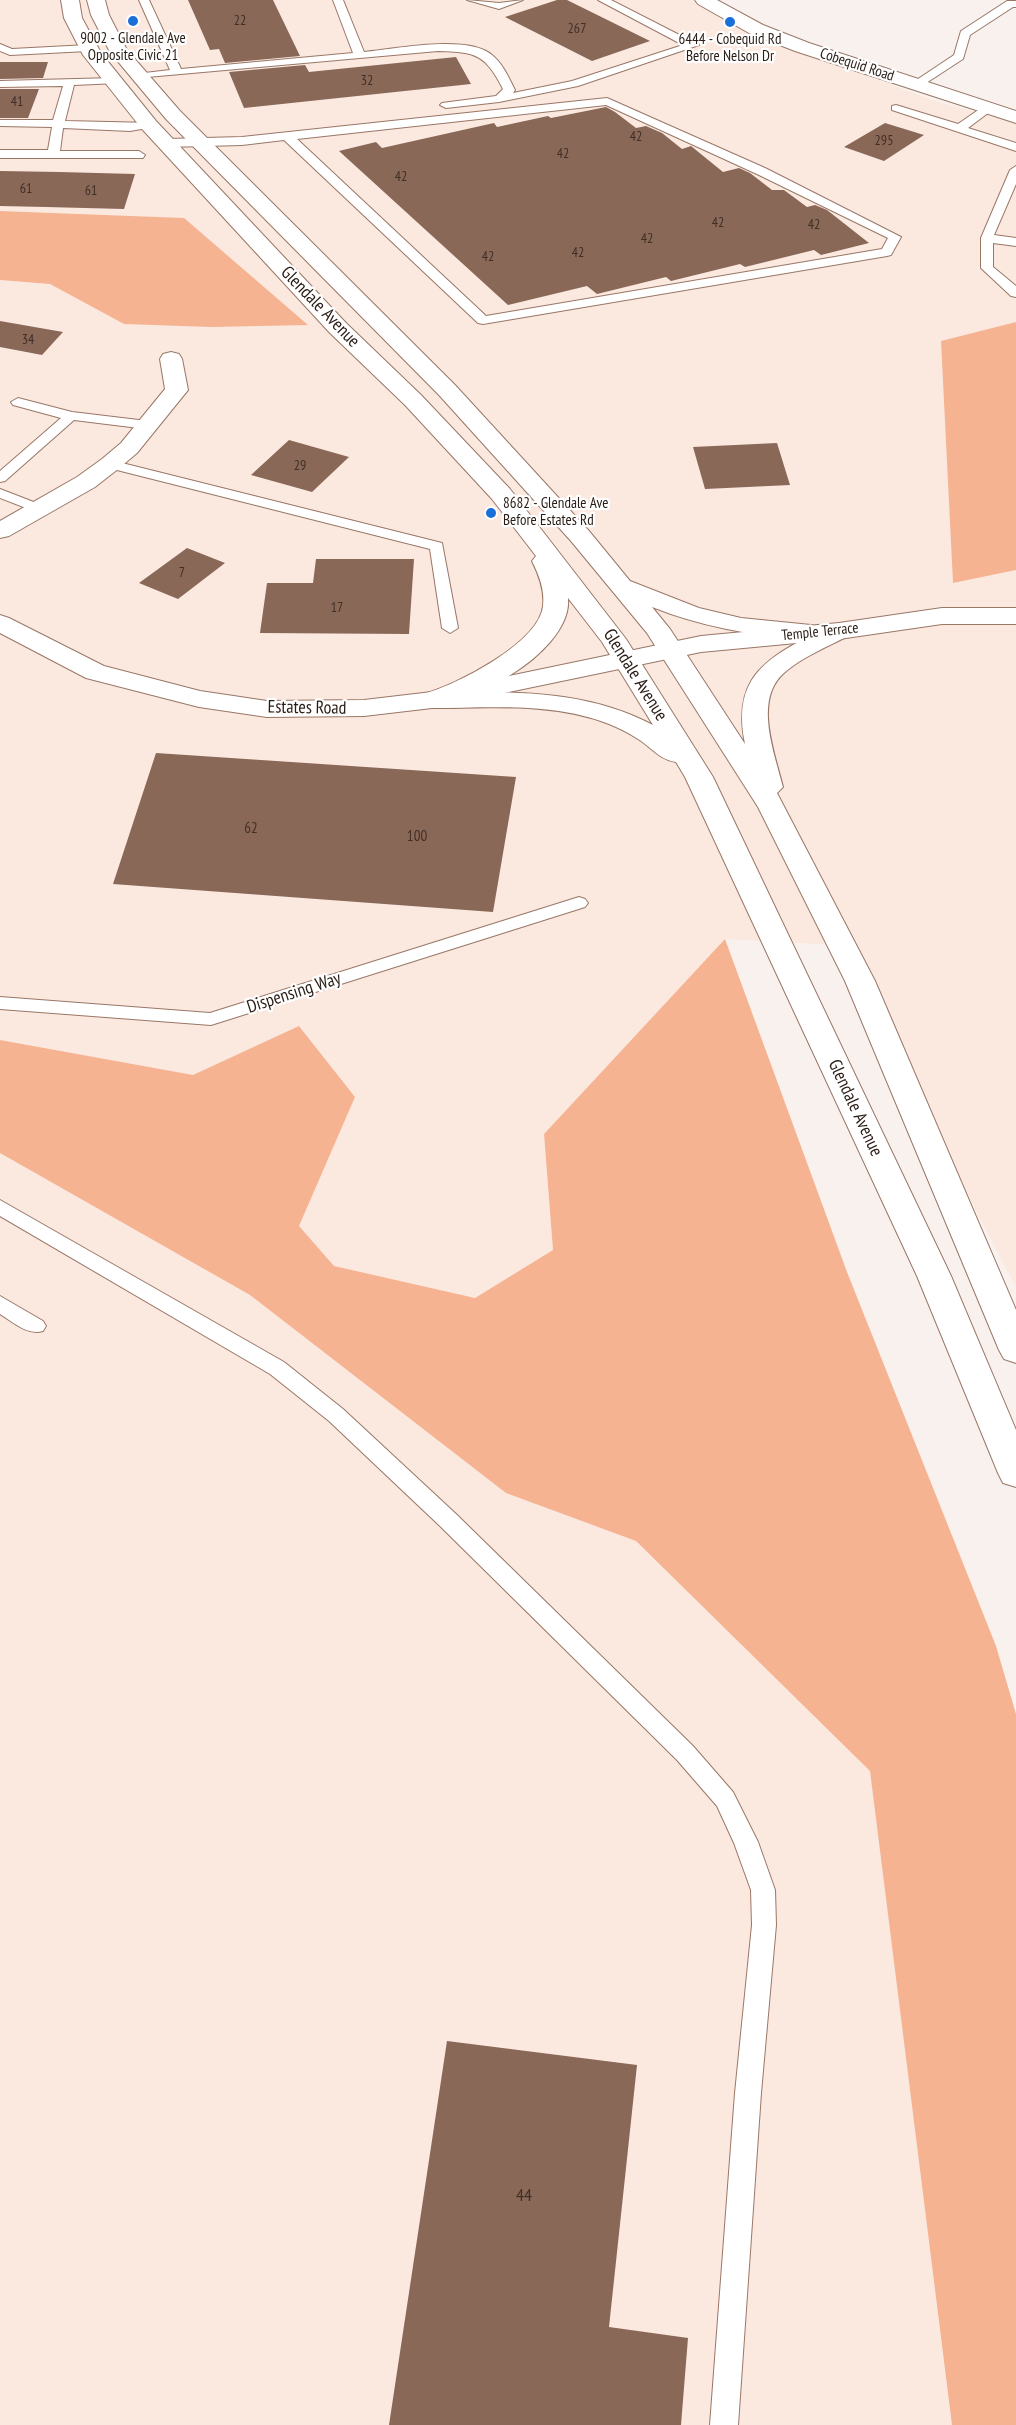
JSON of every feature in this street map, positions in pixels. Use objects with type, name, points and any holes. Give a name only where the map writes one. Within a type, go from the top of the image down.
[{"type":"main road","name":"Glendale Avenue","points":[[70,0],[73,18],[88,48],[158,134],[338,328],[413,400],[501,494],[539,546],[608,631],[699,777],[934,1276],[1016,1473]]},
{"type":"main road","name":"Glendale Avenue","points":[[96,0],[100,15],[119,52],[173,115],[447,390],[623,586],[671,649],[772,807],[860,981],[1016,1350]]},
{"type":"main road","name":"Cobequid Road","points":[[704,0],[756,28],[802,47],[1016,117]]},
{"type":"main road","points":[[0,531],[86,482],[129,448],[177,390],[171,359]]},
{"type":"main road","points":[[432,700],[502,669],[540,638],[556,608],[554,582],[539,546]]},
{"type":"main road","points":[[623,586],[690,613],[741,626],[812,633]]},
{"type":"main road","name":"Temple Terrace","points":[[625,659],[671,649],[839,631],[942,616],[1016,616]]},
{"type":"main road","name":"Estates Road","points":[[6,628],[95,672],[199,699],[267,709],[364,708],[432,700],[625,659]]},
{"type":"main road","points":[[772,807],[754,712],[762,682],[774,668],[839,631]]},
{"type":"main road","points":[[432,700],[535,701],[587,706],[639,726],[665,745],[699,777]]},
{"type":"lane","points":[[144,0],[177,72]]},
{"type":"lane","points":[[339,0],[360,55]]},
{"type":"lane","points":[[472,0],[499,6],[518,0]]},
{"type":"lane","points":[[429,107],[499,99],[574,84],[693,45],[603,0]]},
{"type":"lane","points":[[615,6],[635,0]]},
{"type":"lane","points":[[916,85],[959,57],[965,33],[1011,3],[1016,4]]},
{"type":"lane","points":[[0,47],[10,52],[88,48]]},
{"type":"lane","points":[[140,76],[438,48],[474,48],[496,63],[508,90],[499,99]]},
{"type":"lane","points":[[0,84],[114,81]]},
{"type":"lane","points":[[54,154],[58,124],[69,83]]},
{"type":"lane","points":[[0,123],[130,127],[201,142],[287,136],[607,101],[761,171],[895,237],[886,252],[483,320],[287,136]]},
{"type":"lane","points":[[896,108],[1016,147]]},
{"type":"lane","points":[[960,128],[988,108]]},
{"type":"lane","points":[[201,142],[230,132],[382,113]]},
{"type":"lane","points":[[0,154],[139,155]]},
{"type":"lane","points":[[1015,173],[987,238],[987,268],[1016,293]]},
{"type":"lane","points":[[987,238],[1016,242]]},
{"type":"lane","points":[[18,402],[71,416],[147,425]]},
{"type":"lane","points":[[0,478],[71,416]]},
{"type":"lane","points":[[110,464],[437,546],[450,628]]},
{"type":"lane","points":[[0,493],[39,509]]},
{"type":"lane","name":"Dispensing Way","points":[[0,1003],[211,1019],[579,903]]},
{"type":"lane","points":[[0,1207],[277,1368],[327,1408],[448,1520],[686,1753],[725,1799],[747,1842],[763,1890],[764,1925],[748,2093],[724,2425]]},
{"type":"lane","points":[[0,1304],[36,1326]]},
{"type":"shaded area","points":[[0,0],[695,0],[766,39],[935,101],[1016,123],[1016,322],[942,341],[953,583],[1016,570],[1016,1287],[837,945],[725,939],[544,1134],[553,1250],[475,1298],[334,1266],[299,1226],[355,1097],[300,1026],[193,1075],[0,1040],[0,280],[50,284],[124,324],[184,218],[0,211]]},
{"type":"shaded area","points":[[0,211],[184,218],[308,325],[211,327],[124,324],[50,284],[0,280]]},
{"type":"shaded area","points":[[1016,322],[1016,570],[953,583],[941,341]]},
{"type":"shaded area","points":[[725,939],[847,1272],[996,1646],[1016,1714],[1016,2425],[952,2425],[870,1771],[636,1541],[506,1493],[250,1295],[0,1153],[0,1040],[193,1075],[299,1026],[355,1097],[299,1226],[334,1266],[475,1298],[553,1250],[544,1134]]},
{"type":"shaded area","points":[[0,1153],[250,1295],[506,1493],[636,1541],[870,1771],[952,2425],[0,2425]]},
{"type":"building","points":[[188,0],[273,0],[300,56],[225,63],[219,49],[210,50]]},
{"type":"building","points":[[557,0],[567,0],[650,41],[592,61],[505,17]]},
{"type":"building","points":[[456,57],[471,84],[244,108],[229,72],[305,65],[309,72]]},
{"type":"building","points":[[0,62],[48,62],[43,78],[0,79]]},
{"type":"building","points":[[0,89],[39,89],[28,118],[0,118]]},
{"type":"building","points":[[606,107],[636,128],[646,126],[662,133],[682,149],[691,146],[723,172],[739,168],[750,173],[772,190],[784,190],[807,207],[815,205],[827,210],[869,243],[821,255],[814,250],[745,267],[740,264],[671,281],[666,277],[597,294],[587,286],[508,305],[339,151],[376,142],[382,148],[494,123],[497,127]]},
{"type":"building","points":[[885,123],[924,135],[884,161],[844,147]]},
{"type":"building","points":[[0,171],[135,174],[124,209],[0,206]]},
{"type":"building","points":[[0,321],[63,332],[42,355],[0,347]]},
{"type":"building","points":[[289,440],[349,457],[312,492],[251,475]]},
{"type":"building","points":[[777,443],[790,485],[705,489],[693,447]]},
{"type":"building","points":[[187,548],[225,563],[178,599],[139,583]]},
{"type":"building","points":[[316,559],[414,559],[409,634],[260,633],[267,583],[313,583]]},
{"type":"building","points":[[156,753],[516,777],[493,912],[113,884]]},
{"type":"building","points":[[447,2041],[637,2065],[609,2327],[688,2338],[681,2425],[389,2425]]},
{"type":"place","name":"9002 - Glendale Ave Opposite Civic 21","points":[[133,21]]},
{"type":"place","name":"6444 - Cobequid Rd Before Nelson Dr","points":[[730,22]]},
{"type":"place","name":"8682 - Glendale Ave Before Estates Rd","points":[[491,513]]}]
